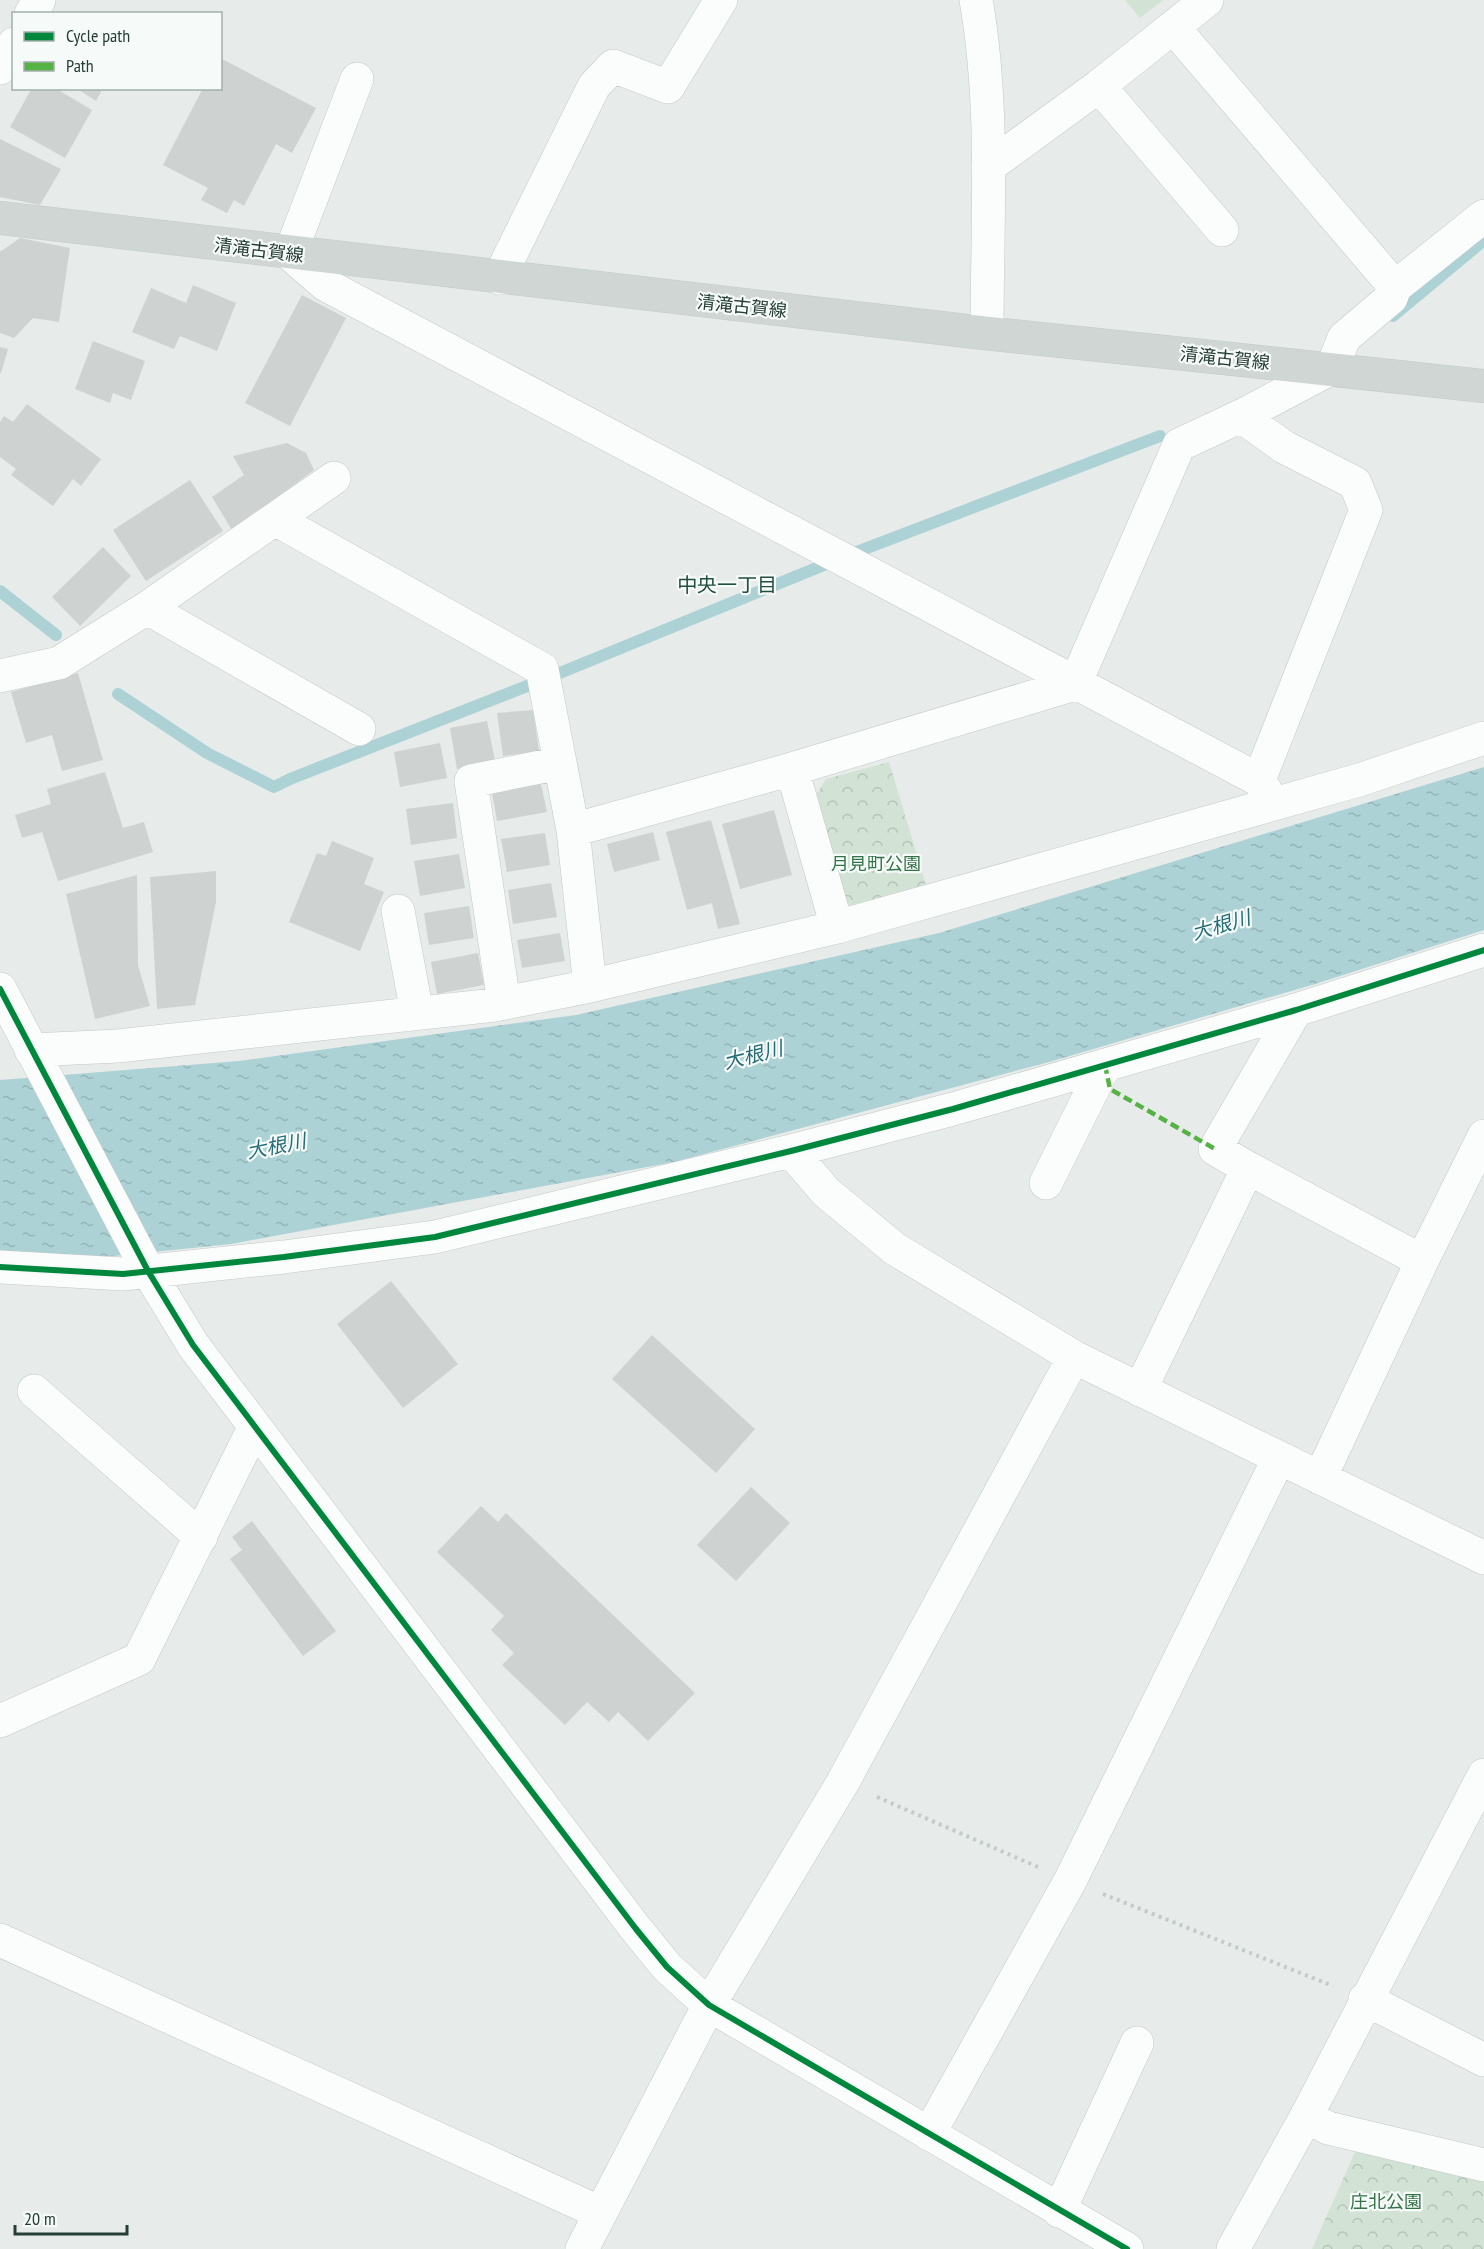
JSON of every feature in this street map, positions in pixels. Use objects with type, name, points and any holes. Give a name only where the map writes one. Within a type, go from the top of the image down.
[{"type":"main road","name":"清滝古賀線","points":[[0,218],[499,278],[1484,386]]},
{"type":"street","points":[[499,278],[594,86],[613,66],[668,87],[721,0]]},
{"type":"street","points":[[976,0],[984,44],[988,167],[987,333]]},
{"type":"street","points":[[988,167],[1099,86],[1207,0]]},
{"type":"street","points":[[1173,27],[1395,287]]},
{"type":"street","points":[[0,68],[12,47]]},
{"type":"street","points":[[357,79],[290,254],[326,285],[1075,684],[1266,792]]},
{"type":"street","points":[[1099,86],[1222,230]]},
{"type":"street","points":[[573,830],[792,769],[1075,684],[1179,445],[1332,369],[1344,338],[1391,298],[1395,287],[1484,216]]},
{"type":"street","points":[[1241,416],[1284,447],[1355,483],[1366,510],[1266,792]]},
{"type":"street","points":[[0,676],[59,663],[147,608],[334,478]]},
{"type":"street","points":[[275,519],[542,669],[573,830],[590,986]]},
{"type":"street","points":[[147,608],[359,729]]},
{"type":"street","points":[[31,1050],[118,1046],[417,1013],[504,1003],[590,986],[837,927],[1266,792],[1359,780],[1484,738]]},
{"type":"street","points":[[504,1003],[471,781],[560,763]]},
{"type":"street","points":[[792,769],[837,927]]},
{"type":"street","points":[[398,911],[417,1013]]},
{"type":"street","points":[[0,1267],[123,1274],[145,1265],[284,1257],[435,1237],[791,1151],[953,1109],[1296,1010],[1484,950]]},
{"type":"street","points":[[0,989],[145,1265],[193,1345],[636,1929],[667,1966],[709,2005],[1126,2249]]},
{"type":"street","points":[[1296,1010],[1215,1149],[1422,1261]]},
{"type":"street","points":[[1046,1183],[1105,1065]]},
{"type":"street","points":[[1320,1478],[1422,1261],[1484,1136]]},
{"type":"street","points":[[791,1151],[826,1192],[894,1249],[1074,1357],[1320,1478],[1482,1550]]},
{"type":"street","points":[[1140,1390],[1248,1168]]},
{"type":"street","points":[[584,2248],[709,2005],[843,1782],[1074,1357]]},
{"type":"street","points":[[34,1391],[201,1537]]},
{"type":"street","points":[[0,1720],[139,1659],[254,1428]]},
{"type":"street","points":[[929,2134],[1070,1881],[1279,1458]]},
{"type":"street","points":[[1233,2249],[1306,2115],[1484,1775]]},
{"type":"street","points":[[0,1940],[601,2213]]},
{"type":"street","points":[[1365,1999],[1484,2060]]},
{"type":"street","points":[[1059,2211],[1137,2043]]},
{"type":"street","points":[[1306,2115],[1328,2128],[1484,2165]]},
{"type":"path","points":[[843,1782],[1070,1881],[1365,1999]]},
{"type":"green space","points":[[1125,0],[1163,0],[1140,18]]},
{"type":"green space","name":"月見町公園","points":[[889,762],[929,895],[861,912],[841,900],[816,795],[826,779]]},
{"type":"green space","name":"庄北公園","points":[[1358,2145],[1484,2176],[1484,2249],[1312,2249]]},
{"type":"water","name":"大根川","points":[[1484,767],[1484,930],[1315,984],[1049,1062],[674,1162],[231,1244],[95,1258],[0,1256],[0,1080],[239,1061],[576,1015],[939,933]]},
{"type":"building","points":[[222,59],[316,108],[292,153],[276,144],[244,206],[234,200],[227,213],[201,200],[208,188],[163,165],[202,90],[222,90]]},
{"type":"building","points":[[31,90],[58,90],[92,110],[65,158],[10,127]]},
{"type":"building","points":[[79,90],[102,90],[96,101]]},
{"type":"building","points":[[0,139],[61,169],[40,205],[0,197]]},
{"type":"building","points":[[20,238],[70,248],[59,322],[33,318],[14,338],[0,333],[0,252]]},
{"type":"building","points":[[193,285],[236,303],[217,351],[180,336],[174,349],[132,332],[151,288],[186,303]]},
{"type":"building","points":[[302,295],[346,318],[290,426],[245,403]]},
{"type":"building","points":[[93,341],[145,361],[131,400],[113,393],[110,403],[75,389]]},
{"type":"building","points":[[0,347],[8,349],[1,373],[0,373]]},
{"type":"building","points":[[27,404],[101,459],[81,486],[73,479],[53,506],[11,475],[16,469],[0,457],[0,422],[4,416],[13,422]]},
{"type":"building","points":[[287,443],[306,453],[314,470],[232,530],[212,497],[244,475],[233,456]]},
{"type":"building","points":[[190,480],[223,531],[146,581],[113,530]]},
{"type":"building","points":[[103,547],[131,576],[80,626],[52,597]]},
{"type":"building","points":[[78,673],[103,760],[62,771],[52,735],[26,743],[11,692]]},
{"type":"building","points":[[533,710],[539,751],[503,756],[497,713]]},
{"type":"building","points":[[487,721],[495,761],[457,769],[450,728]]},
{"type":"building","points":[[440,743],[447,778],[400,787],[394,752]]},
{"type":"building","points":[[105,772],[123,828],[144,822],[153,852],[58,881],[42,832],[22,838],[15,815],[51,804],[47,789]]},
{"type":"building","points":[[541,784],[547,812],[497,821],[492,793]]},
{"type":"building","points":[[453,803],[457,838],[411,845],[406,809]]},
{"type":"building","points":[[774,810],[792,875],[740,889],[722,824]]},
{"type":"building","points":[[711,820],[740,924],[718,929],[712,903],[687,910],[666,832]]},
{"type":"building","points":[[653,832],[660,860],[614,872],[607,844]]},
{"type":"building","points":[[545,833],[550,865],[507,872],[501,839]]},
{"type":"building","points":[[332,841],[374,858],[364,884],[384,892],[360,951],[289,922],[317,853],[326,856]]},
{"type":"building","points":[[459,854],[465,888],[420,896],[414,861]]},
{"type":"building","points":[[216,871],[216,902],[195,1005],[157,1009],[150,877]]},
{"type":"building","points":[[137,875],[138,965],[150,1006],[95,1019],[66,894]]},
{"type":"building","points":[[551,883],[557,917],[513,924],[508,890]]},
{"type":"building","points":[[469,906],[474,938],[429,945],[424,913]]},
{"type":"building","points":[[560,933],[565,961],[522,968],[517,940]]},
{"type":"building","points":[[478,953],[484,985],[437,994],[431,962]]},
{"type":"building","points":[[391,1281],[458,1364],[403,1408],[337,1324]]},
{"type":"building","points":[[652,1335],[755,1429],[716,1473],[612,1379]]},
{"type":"building","points":[[751,1487],[790,1523],[736,1581],[697,1545]]},
{"type":"building","points":[[481,1506],[498,1522],[506,1513],[695,1693],[648,1741],[618,1712],[609,1722],[587,1702],[565,1725],[502,1665],[514,1653],[491,1630],[504,1616],[437,1552]]},
{"type":"building","points":[[252,1521],[336,1631],[303,1656],[230,1559],[242,1550],[232,1537]]},
{"type":"waterway","points":[[1393,316],[1484,240]]},
{"type":"waterway","points":[[118,694],[207,753],[274,787],[846,556],[1160,436]]},
{"type":"waterway","points":[[0,591],[56,635]]},
{"type":"marked path","points":[[1105,1065],[1110,1089],[1215,1149]]},
{"type":"cycle path","points":[[0,1267],[123,1274],[284,1257],[435,1237],[791,1151],[953,1109],[1296,1010],[1484,950]]},
{"type":"cycle path","points":[[0,989],[148,1271],[193,1345],[667,1967],[709,2005],[1127,2249]]},
{"type":"district","name":"中央一丁目","points":[[727,585]]}]
